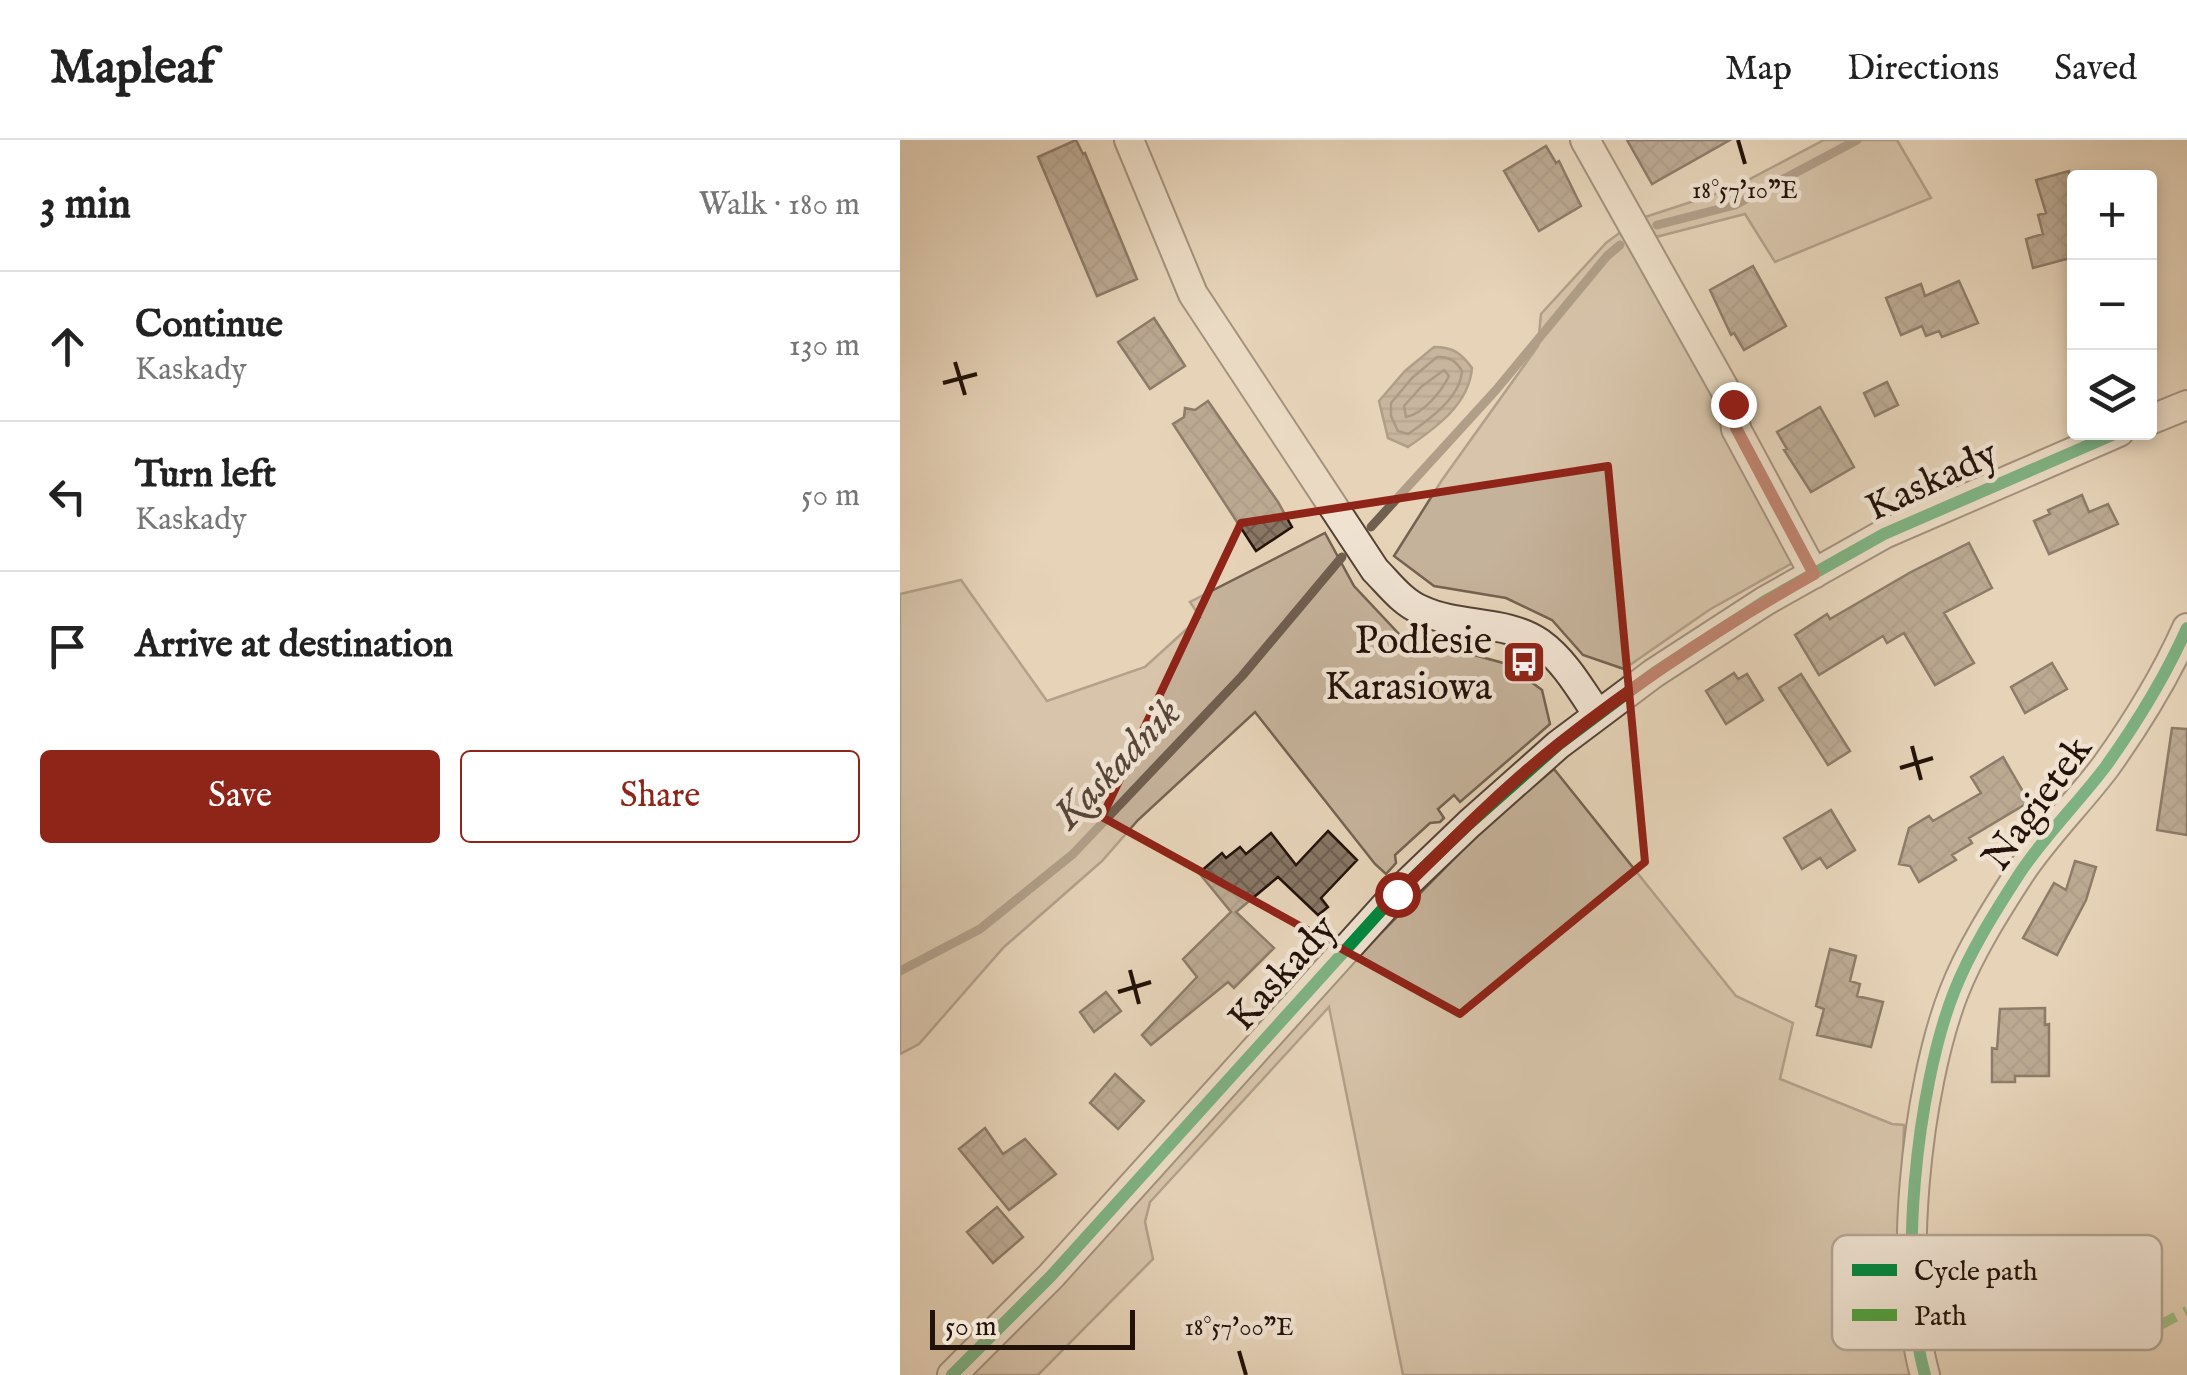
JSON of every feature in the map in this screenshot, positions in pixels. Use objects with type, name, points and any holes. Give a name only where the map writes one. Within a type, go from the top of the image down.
[{"type":"street","points":[[1130,140],[1193,294],[1375,570],[1419,610],[1518,632],[1538,642],[1556,657],[1598,715]]},
{"type":"street","points":[[1585,140],[1733,404],[1736,428],[1814,574]]},
{"type":"street","points":[[2157,417],[2187,404]]},
{"type":"street","name":"Kaskady","points":[[952,1375],[1051,1276],[1397,894],[1468,824],[1558,745],[1654,672],[1884,534],[2101,440]]},
{"type":"street","name":"Nagietek","points":[[1913,1235],[1926,1086],[1954,992],[2022,870],[2106,764],[2187,628]]},
{"type":"street","name":"Nagietek","points":[[1919,1350],[1925,1375]]},
{"type":"highlighted area","points":[[1608,466],[1645,862],[1460,1014],[1102,817],[1241,523]]},
{"type":"shaded area","points":[[1824,140],[1897,140],[1931,198],[1775,262],[1745,214],[1656,237],[1645,217],[1731,189]]},
{"type":"shaded area","points":[[1622,231],[1724,409],[1796,561],[1709,610],[1624,669],[1583,655],[1552,620],[1506,598],[1434,586],[1394,556],[1442,480],[1538,346],[1541,314],[1606,243]]},
{"type":"shaded area","points":[[1325,533],[1354,586],[1400,635],[1507,664],[1542,690],[1550,724],[1460,802],[1454,795],[1438,809],[1444,818],[1430,823],[1395,855],[1396,863],[1386,874],[1255,712],[1138,820],[1102,861],[1004,947],[919,1044],[900,1054],[900,594],[961,580],[1047,701],[1145,667],[1200,617],[1190,602]]},
{"type":"shaded area","points":[[1554,769],[1736,996],[1793,1023],[1780,1079],[1892,1124],[1904,1125],[1900,1235],[1832,1235],[1832,1350],[1907,1350],[1911,1375],[1403,1375],[1329,1007],[1150,1202],[1145,1222],[1153,1259],[1038,1375],[969,1375],[1382,932],[1487,825]]},
{"type":"water","points":[[1434,347],[1451,350],[1464,358],[1472,368],[1470,381],[1450,413],[1408,447],[1388,438],[1379,401],[1405,371]]},
{"type":"building","points":[[1076,140],[1085,153],[1137,279],[1097,296],[1038,157]]},
{"type":"building","points":[[1627,140],[1730,140],[1652,184]]},
{"type":"building","points":[[1546,146],[1556,163],[1559,161],[1581,206],[1539,231],[1504,171]]},
{"type":"building","points":[[2067,172],[2067,259],[2033,268],[2026,239],[2043,234],[2038,215],[2046,213],[2036,180]]},
{"type":"building","points":[[1753,266],[1786,326],[1744,350],[1734,333],[1731,335],[1710,290]]},
{"type":"building","points":[[1959,281],[1978,323],[1942,337],[1939,331],[1926,336],[1922,326],[1901,335],[1886,298],[1921,284],[1925,296]]},
{"type":"building","points":[[1154,318],[1185,366],[1150,389],[1118,342]]},
{"type":"building","points":[[1887,382],[1898,405],[1875,416],[1864,393]]},
{"type":"building","points":[[1208,401],[1292,527],[1256,551],[1173,424],[1184,417],[1185,408],[1195,410]]},
{"type":"building","points":[[1820,407],[1854,467],[1811,492],[1777,432]]},
{"type":"building","points":[[2082,495],[2089,512],[2108,504],[2118,524],[2049,554],[2034,521],[2050,514],[2048,510]]},
{"type":"building","points":[[1969,543],[1992,588],[1944,613],[1974,663],[1935,685],[1904,633],[1887,643],[1883,636],[1819,675],[1795,635],[1827,614],[1830,619]]},
{"type":"building","points":[[2052,663],[2067,689],[2025,713],[2011,687]]},
{"type":"building","points":[[1734,673],[1738,679],[1747,674],[1763,700],[1726,724],[1706,691]]},
{"type":"building","points":[[1801,674],[1850,751],[1828,765],[1779,688]]},
{"type":"building","points":[[2172,728],[2187,729],[2187,835],[2157,830]]},
{"type":"building","points":[[2003,757],[2029,802],[1969,838],[1972,843],[1952,855],[1956,860],[1919,882],[1910,866],[1899,864],[1909,828],[1929,816],[1933,821],[1981,793],[1971,777]]},
{"type":"building","points":[[1831,810],[1855,850],[1827,868],[1820,858],[1802,869],[1784,838]]},
{"type":"building","points":[[1328,831],[1357,860],[1321,898],[1328,907],[1318,915],[1278,877],[1236,912],[1274,948],[1234,988],[1228,982],[1151,1045],[1142,1035],[1197,977],[1183,959],[1231,912],[1199,873],[1222,853],[1226,858],[1240,847],[1246,854],[1271,833],[1296,865]]},
{"type":"building","points":[[2075,861],[2096,867],[2086,900],[2057,955],[2023,938],[2054,883],[2066,890]]},
{"type":"building","points":[[1830,949],[1856,956],[1850,981],[1860,984],[1857,996],[1883,1002],[1871,1047],[1817,1035],[1824,1009],[1816,1006]]},
{"type":"building","points":[[1106,992],[1121,1011],[1094,1032],[1080,1012]]},
{"type":"building","points":[[2045,1008],[2045,1025],[2049,1024],[2049,1076],[2015,1076],[2015,1082],[1992,1082],[1992,1048],[1997,1049],[2000,1009]]},
{"type":"building","points":[[1115,1074],[1144,1101],[1118,1129],[1090,1103]]},
{"type":"building","points":[[985,1128],[1003,1154],[1025,1139],[1056,1174],[1009,1210],[959,1149]]},
{"type":"building","points":[[997,1207],[1023,1237],[993,1263],[967,1232]]},
{"type":"waterway","name":"Kaskadnik","points":[[1657,225],[1735,205],[1857,140]]},
{"type":"waterway","name":"Kaskadnik","points":[[1371,527],[1496,390],[1620,245]]},
{"type":"waterway","name":"Kaskadnik","points":[[900,971],[980,929],[1073,854],[1242,676],[1342,557]]},
{"type":"marked path","points":[[2162,1324],[2187,1311]]},
{"type":"cycle path","points":[[952,1375],[1051,1276],[1397,893],[1558,745],[1654,673],[1765,601],[1884,534],[2101,440]]},
{"type":"cycle path","points":[[1912,1235],[1921,1130],[1941,1032],[1954,992],[2011,887],[2117,750],[2187,628]]},
{"type":"cycle path","points":[[1920,1350],[1925,1375]]},
{"type":"place","name":"Podlesie Karasiowa","points":[[1524,662]]},
{"type":"route","points":[[1397,894],[1468,824],[1558,745],[1654,672],[1814,574],[1736,428],[1733,404]]}]
